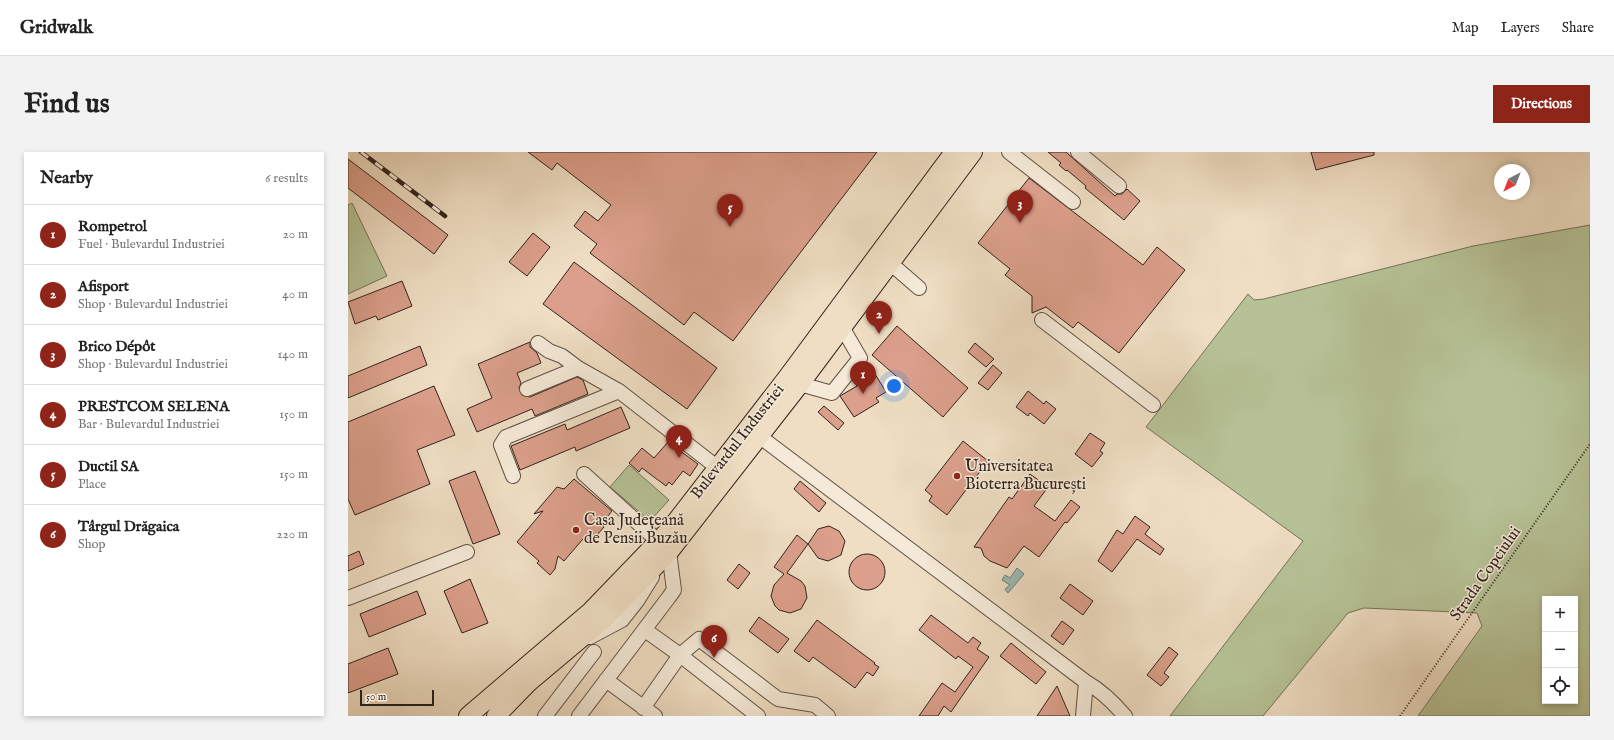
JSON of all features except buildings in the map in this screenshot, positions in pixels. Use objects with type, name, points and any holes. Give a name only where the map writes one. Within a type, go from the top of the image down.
[{"type":"main road","name":"Bulevardul Industriei","points":[[795,380],[842,327],[884,258],[954,152]]},
{"type":"main road","name":"Bulevardul Industriei","points":[[496,716],[529,682],[604,619],[664,550],[795,380],[884,258],[973,152]]},
{"type":"main road","name":"Bulevardul Industriei","points":[[468,716],[664,550],[718,468],[754,432]]},
{"type":"street","points":[[1009,152],[1073,202]]},
{"type":"street","points":[[1078,152],[1119,186]]},
{"type":"street","points":[[884,258],[919,288]]},
{"type":"street","points":[[1042,320],[1153,405]]},
{"type":"street","points":[[795,380],[832,393],[860,358],[842,327]]},
{"type":"street","points":[[538,343],[549,351],[562,356],[578,368],[619,391],[718,468]]},
{"type":"street","points":[[527,389],[578,368]]},
{"type":"street","points":[[512,476],[501,445],[506,437],[619,391]]},
{"type":"street","points":[[754,432],[1086,682],[1108,696],[1125,716]]},
{"type":"street","points":[[579,716],[674,590],[664,550],[584,474]]},
{"type":"street","points":[[348,598],[467,552]]},
{"type":"street","points":[[645,630],[680,655],[758,716]]},
{"type":"street","points":[[643,708],[680,655],[699,639],[778,699],[815,705],[828,716]]},
{"type":"street","points":[[545,716],[594,652]]},
{"type":"street","points":[[606,680],[655,716]]},
{"type":"street","points":[[1083,716],[1086,682]]},
{"type":"path","name":"Strada Copciului","points":[[1400,716],[1590,444]]},
{"type":"green space","points":[[352,203],[387,276],[348,294],[348,205]]},
{"type":"green space","points":[[1590,225],[1590,716],[1418,716],[1482,626],[1477,613],[1364,608],[1348,613],[1263,716],[1170,716],[1303,541],[1146,427],[1248,294],[1254,300],[1264,299],[1473,246]]},
{"type":"green space","points":[[629,465],[669,500],[650,521],[610,487]]},
{"type":"water","points":[[1017,568],[1024,574],[1008,593],[1005,589],[1010,585],[1002,580],[1005,575],[1010,578]]},
{"type":"railway","points":[[361,152],[445,216]]},
{"type":"place","name":"Brico Dépôt","points":[[1020,223]]},
{"type":"place","name":"Ductil SA","points":[[730,227]]},
{"type":"place","name":"Afisport","points":[[879,334]]},
{"type":"place","name":"Rompetrol","points":[[863,394]]},
{"type":"place","name":"PRESTCOM SELENA","points":[[679,458]]},
{"type":"place","name":"Universitatea Bioterra București","points":[[957,476]]},
{"type":"place","name":"Casa Județeană de Pensii Buzău","points":[[576,530]]},
{"type":"place","name":"Târgul Drăgaica","points":[[714,658]]}]
